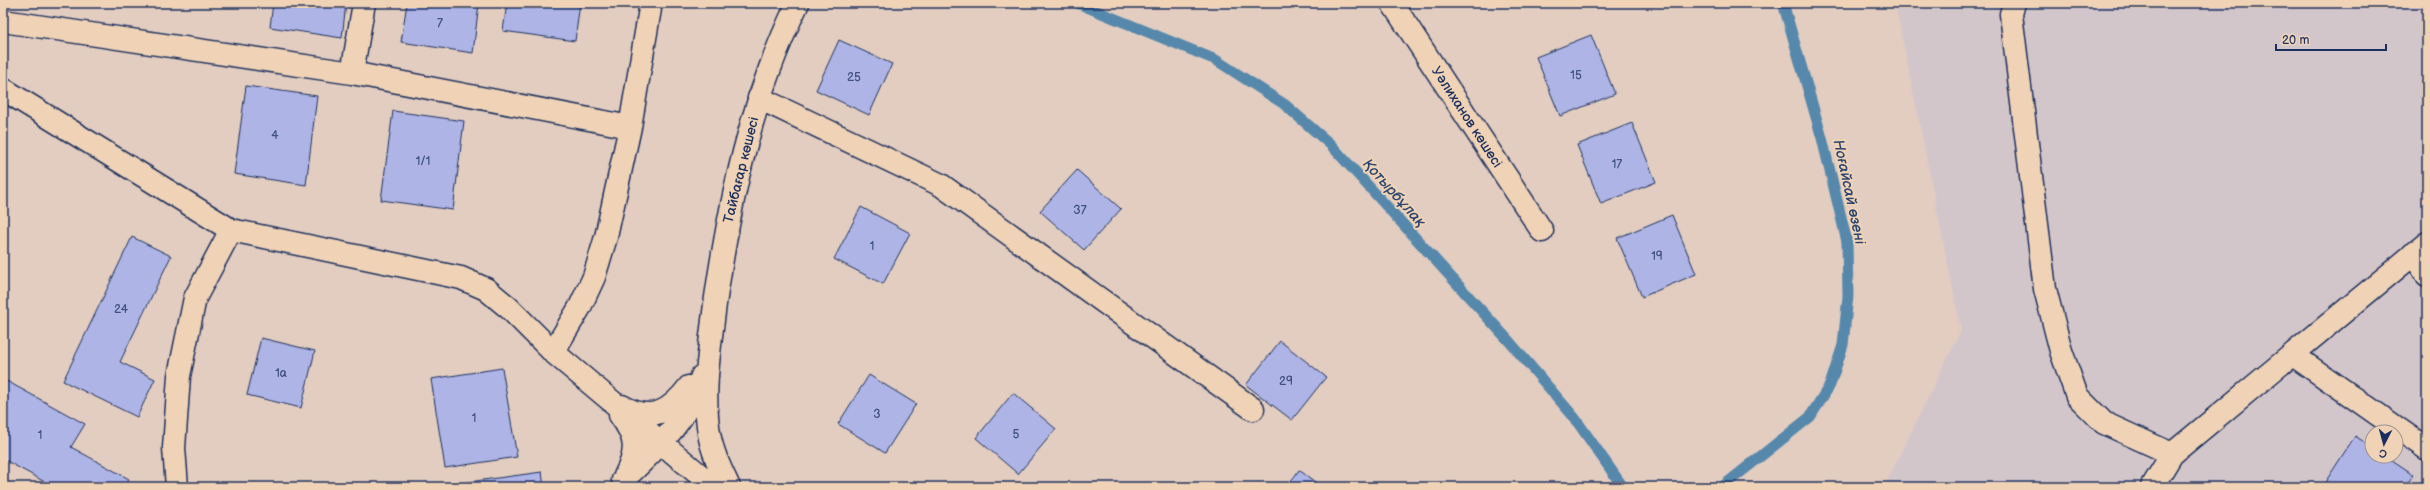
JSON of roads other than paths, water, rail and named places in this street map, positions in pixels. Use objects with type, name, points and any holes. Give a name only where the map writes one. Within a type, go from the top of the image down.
[{"type":"street","points":[[352,73],[364,3]]},
{"type":"street","points":[[553,352],[580,307],[594,277],[606,237],[630,127],[651,3]]},
{"type":"street","name":"Тайбағар көшесі","points":[[710,345],[732,195],[743,151],[759,98],[786,28],[798,3]]},
{"type":"street","name":"Уәлиханов көшесі","points":[[1392,3],[1542,231]]},
{"type":"street","points":[[2014,3],[2011,14],[2045,289],[2061,351],[2077,396],[2104,423],[2172,454]]},
{"type":"street","points":[[3,21],[352,73],[630,127]]},
{"type":"street","points":[[3,89],[231,230],[461,278],[486,289],[509,308],[553,352],[714,487]]},
{"type":"street","points":[[759,98],[941,186],[1253,409]]},
{"type":"street","points":[[178,487],[174,448],[179,376],[195,298],[231,230]]},
{"type":"street","points":[[2152,487],[2172,454],[2420,249],[2427,275]]},
{"type":"street","points":[[607,398],[641,414],[655,414],[666,410],[679,401],[689,388],[710,345]]},
{"type":"street","points":[[620,484],[661,444],[690,406],[700,383],[710,345]]},
{"type":"street","points":[[710,345],[706,398],[709,434],[713,449],[729,487]]},
{"type":"street","points":[[2293,355],[2427,449]]},
{"type":"street","points":[[607,398],[630,429],[633,438],[634,456],[620,484]]},
{"type":"waterway","name":"Қотырбұлақ","points":[[1077,3],[1216,60],[1284,104],[1331,145],[1509,341],[1574,417],[1623,487]]},
{"type":"waterway","name":"Ноғайсай өзені","points":[[1722,487],[1810,417],[1830,385],[1843,345],[1848,296],[1847,242],[1822,138],[1783,3]]}]
